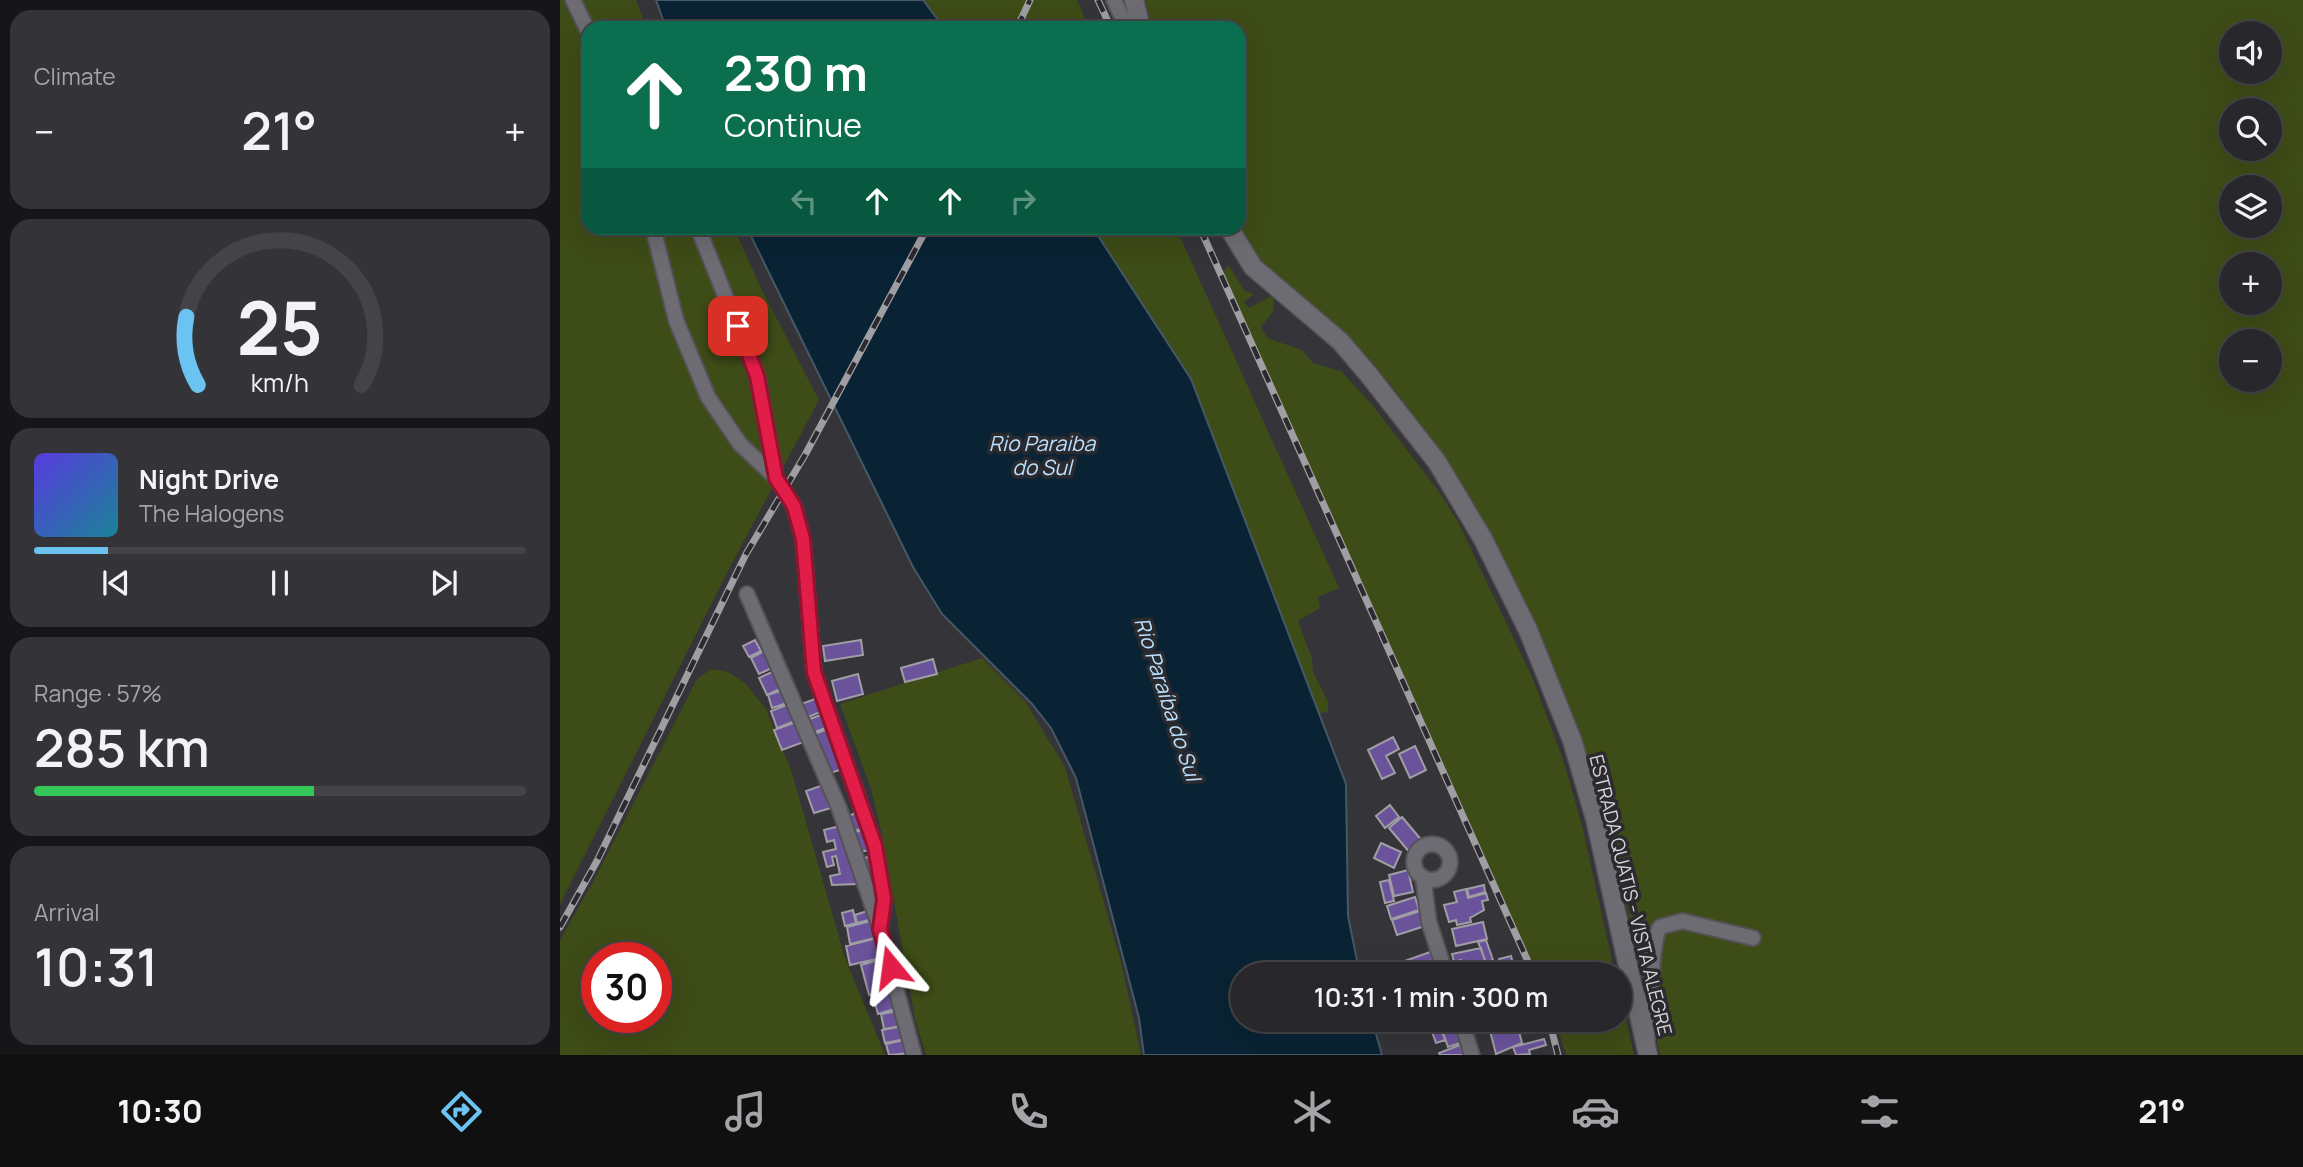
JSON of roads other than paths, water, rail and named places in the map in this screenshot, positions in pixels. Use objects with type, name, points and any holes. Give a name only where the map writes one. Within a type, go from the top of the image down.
[{"type":"street","points":[[573,0],[583,21]]},
{"type":"street","points":[[1114,0],[1124,21]]},
{"type":"street","points":[[1134,0],[1139,21]]},
{"type":"street","points":[[655,235],[676,320],[708,397],[740,443],[776,478],[794,506],[803,539],[814,672],[875,846],[884,899],[880,929]]},
{"type":"street","points":[[701,235],[757,376],[776,478]]},
{"type":"street","name":"ESTRADA QUATIS - VISTA ALEGRE","points":[[1233,235],[1253,267],[1340,341],[1369,375],[1437,462],[1483,539],[1528,630],[1572,740],[1595,818],[1647,1050]]},
{"type":"street","points":[[747,594],[839,808],[880,929],[915,1055]]},
{"type":"street","points":[[1423,877],[1429,922],[1442,962]]},
{"type":"street","points":[[1647,1050],[1652,1009],[1654,942],[1660,927],[1682,921],[1753,938]]},
{"type":"street","points":[[1465,1032],[1472,1055]]},
{"type":"water","points":[[656,0],[923,0],[939,21],[664,21]]},
{"type":"water","name":"Rio Paraiba do Sul","points":[[750,235],[1098,235],[1191,379],[1346,784],[1348,916],[1357,962],[1230,962],[1230,1032],[1375,1032],[1382,1055],[1144,1055],[1139,1018],[1076,778],[1051,728],[1032,704],[942,614],[913,567]]},
{"type":"railway","points":[[1020,21],[1030,0]]},
{"type":"railway","points":[[1098,0],[1108,21]]},
{"type":"railway","points":[[560,927],[597,861],[746,554],[805,455],[923,235]]},
{"type":"railway","points":[[1203,235],[1528,962]]},
{"type":"railway","points":[[1552,1032],[1558,1055]]},
{"type":"water label","name":"Rio Paraíba do Sul","points":[[1168,699]]}]
